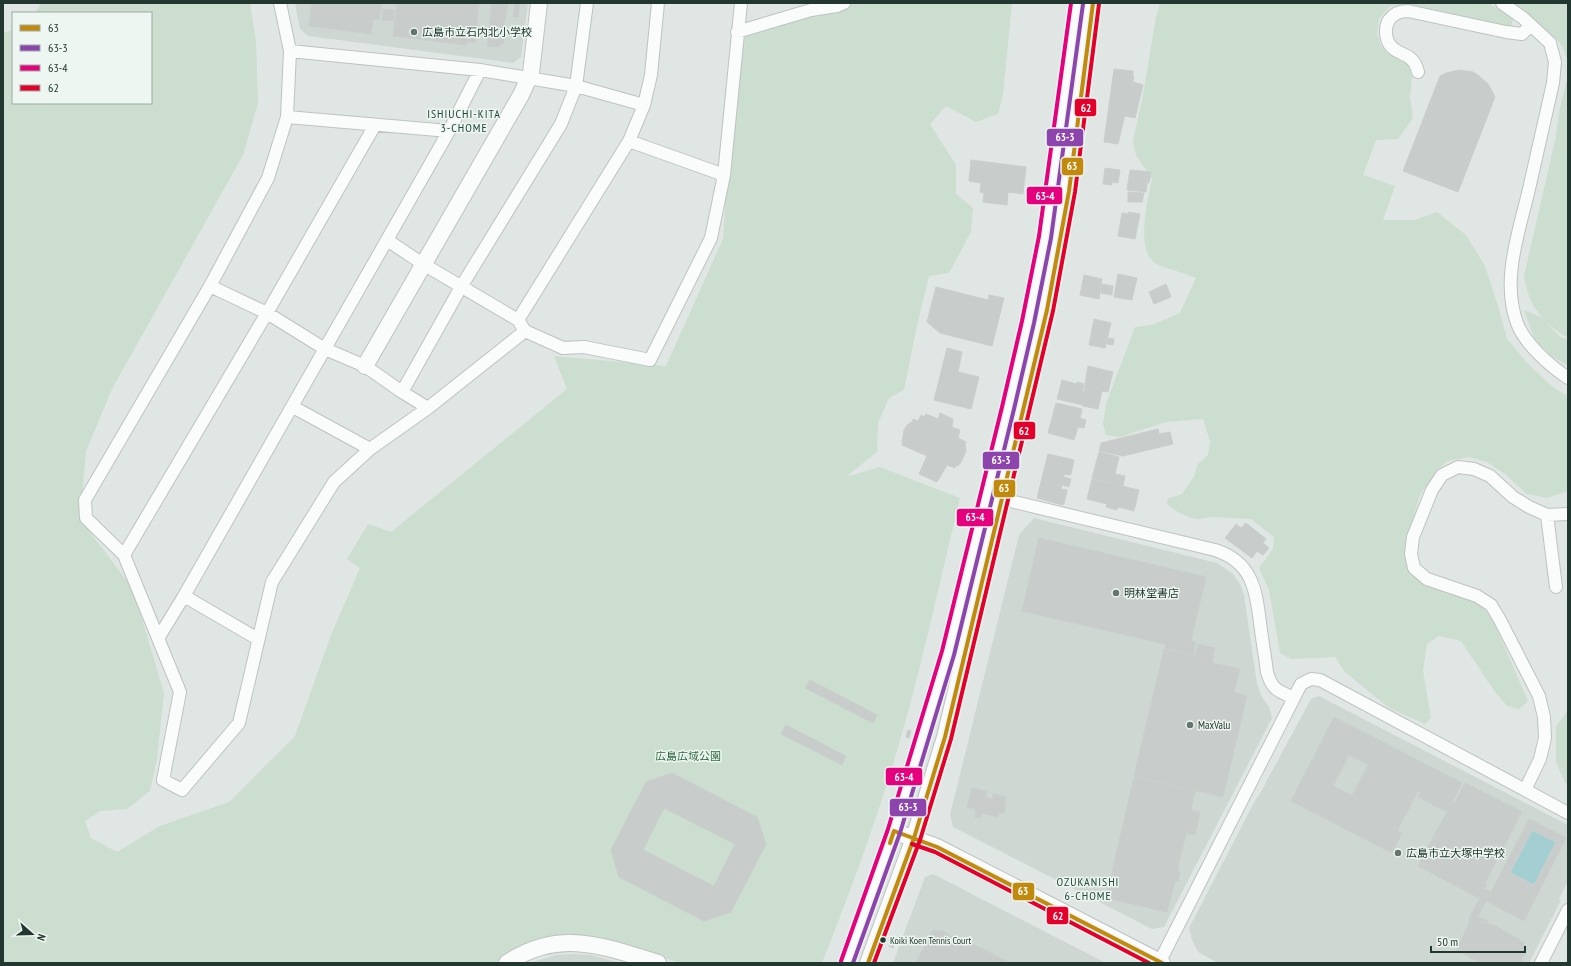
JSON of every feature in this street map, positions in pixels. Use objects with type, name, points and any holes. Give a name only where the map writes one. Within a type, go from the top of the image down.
[{"type":"street","points":[[280,3],[290,51],[287,117],[268,178],[210,286],[85,500],[86,518],[124,555],[180,692],[163,780],[182,790],[238,723],[272,582],[334,482],[370,449],[428,408],[525,331]]},
{"type":"street","points":[[365,366],[521,95],[531,73],[540,3]]},
{"type":"street","points":[[402,392],[461,287],[560,124],[576,86],[587,3]]},
{"type":"street","points":[[518,320],[629,141],[644,105],[651,75],[658,3]]},
{"type":"street","points":[[387,240],[423,264],[518,320],[525,331],[563,348],[584,347],[650,360],[711,238],[724,175],[740,3]]},
{"type":"street","points":[[737,32],[811,6],[837,6],[844,3]]},
{"type":"street","points":[[847,963],[894,831],[948,653],[1030,315],[1050,208],[1077,3]]},
{"type":"street","points":[[868,963],[914,838],[945,737],[1047,310],[1069,191],[1093,3]]},
{"type":"street","points":[[1502,3],[1531,25],[1550,43],[1555,62],[1553,83],[1511,268],[1511,302],[1517,324],[1534,350],[1568,378]]},
{"type":"street","points":[[1418,72],[1414,62],[1410,58],[1394,49],[1388,42],[1386,29],[1389,20],[1394,14],[1408,11],[1506,32],[1522,34],[1531,25]]},
{"type":"street","points":[[290,51],[480,70],[576,86],[644,105]]},
{"type":"street","points":[[158,637],[184,596],[293,407],[449,131],[480,70]]},
{"type":"street","points":[[287,117],[449,131]]},
{"type":"street","points":[[124,555],[268,313],[375,125]]},
{"type":"street","points":[[629,141],[724,175]]},
{"type":"street","points":[[210,286],[268,313],[325,349],[365,366],[428,408]]},
{"type":"street","points":[[293,407],[370,449]]},
{"type":"street","points":[[1525,790],[1540,759],[1545,738],[1544,717],[1539,696],[1500,620],[1490,605],[1477,596],[1428,579],[1414,568],[1412,554],[1413,537],[1432,490],[1442,475],[1458,467],[1474,469],[1490,476],[1512,497],[1547,515],[1568,514]]},
{"type":"street","points":[[1002,499],[1215,550],[1224,553],[1233,559],[1241,566],[1248,576],[1256,593],[1267,672],[1270,683],[1277,690],[1294,698]]},
{"type":"street","points":[[1547,515],[1556,587]]},
{"type":"street","points":[[184,596],[258,639]]},
{"type":"street","points":[[894,831],[937,847],[1160,962],[1301,684],[1311,679],[1320,680],[1568,813]]},
{"type":"street","points":[[1541,963],[1568,910]]},
{"type":"street","points":[[507,963],[532,950],[568,942],[598,945],[658,963]]},
{"type":"shaded area","name":"広島市立石内北小学校","points":[[295,3],[528,3],[521,57],[513,63],[308,36],[300,29]]},
{"type":"shaded area","points":[[1034,518],[1217,563],[1233,574],[1240,584],[1244,595],[1257,684],[1262,697],[1269,707],[1272,718],[1164,927],[1152,929],[953,827],[950,815],[1019,535]]},
{"type":"shaded area","name":"広島市立大塚中学校","points":[[1319,696],[1568,825],[1568,881],[1559,899],[1561,900],[1529,963],[1218,963],[1198,952],[1192,940],[1189,928],[1257,797],[1311,699]]},
{"type":"shaded area","points":[[933,874],[1106,963],[893,963],[925,877]]},
{"type":"shaded area","points":[[555,955],[591,955],[620,963],[530,963]]},
{"type":"green space","name":"広島広域公園","points":[[41,3],[250,3],[256,42],[258,103],[243,155],[112,389],[86,451],[80,519],[133,589],[164,693],[157,759],[150,791],[127,809],[100,811],[85,821],[91,838],[117,852],[160,826],[229,802],[295,736],[331,635],[360,568],[347,559],[368,524],[391,532],[567,389],[554,356],[666,366],[723,239],[737,40],[788,15],[837,10],[852,3],[1012,3],[1003,94],[998,114],[976,122],[946,106],[930,124],[956,165],[956,194],[973,208],[971,232],[949,273],[929,276],[904,390],[889,398],[878,423],[877,452],[846,477],[880,467],[960,498],[923,656],[900,741],[869,837],[822,963],[681,963],[604,940],[576,935],[556,937],[513,951],[495,963],[3,963],[3,33],[12,30],[12,104],[152,104],[152,12],[36,12]]},
{"type":"green space","points":[[1160,3],[1488,3],[1507,14],[1513,20],[1511,26],[1498,25],[1409,4],[1390,6],[1379,19],[1377,34],[1381,46],[1387,53],[1409,65],[1412,78],[1410,97],[1413,118],[1398,139],[1376,140],[1363,175],[1395,186],[1383,220],[1415,220],[1437,212],[1466,235],[1485,266],[1507,339],[1529,365],[1553,387],[1568,396],[1568,491],[1547,498],[1527,494],[1505,474],[1487,462],[1469,457],[1448,461],[1436,471],[1419,497],[1405,548],[1409,566],[1416,575],[1429,586],[1478,603],[1488,613],[1496,627],[1528,701],[1519,709],[1507,706],[1495,692],[1461,641],[1439,636],[1427,644],[1423,670],[1431,718],[1425,724],[1389,708],[1345,672],[1335,657],[1291,659],[1280,653],[1269,590],[1259,568],[1273,549],[1274,537],[1251,519],[1211,517],[1199,519],[1191,518],[1174,510],[1166,503],[1169,498],[1183,493],[1194,476],[1198,464],[1208,455],[1210,441],[1203,419],[1166,422],[1120,437],[1106,435],[1103,424],[1106,404],[1135,327],[1152,325],[1180,313],[1196,278],[1155,263],[1149,256],[1144,236],[1144,223],[1152,179],[1136,155],[1133,141],[1143,95],[1156,17]]},
{"type":"green space","points":[[1510,3],[1568,3],[1568,62],[1559,42],[1527,14]]},
{"type":"green space","points":[[1568,75],[1568,337],[1553,328],[1543,318],[1532,303],[1524,276],[1556,136],[1559,112]]},
{"type":"green space","points":[[1524,310],[1543,318],[1560,337],[1568,339],[1568,366],[1550,355],[1534,338]]},
{"type":"green space","points":[[1568,710],[1568,784],[1565,783],[1556,762],[1556,727]]},
{"type":"water","points":[[1532,830],[1556,842],[1534,885],[1510,873]]},
{"type":"building","points":[[312,3],[382,3],[379,20],[373,19],[371,34],[309,26]]},
{"type":"building","points":[[397,3],[479,3],[475,43],[467,42],[467,45],[393,36]]},
{"type":"building","points":[[492,3],[508,3],[504,25],[503,44],[500,44],[499,47],[487,46]]},
{"type":"building","points":[[515,3],[520,3],[518,17],[513,17]]},
{"type":"building","points":[[383,9],[394,10],[393,21],[382,20]]},
{"type":"building","points":[[1114,69],[1133,71],[1134,77],[1118,144],[1104,142]]},
{"type":"building","points":[[1459,70],[1473,72],[1478,75],[1489,85],[1495,97],[1458,192],[1403,171],[1440,76]]},
{"type":"building","points":[[1133,82],[1143,85],[1135,118],[1125,116]]},
{"type":"building","points":[[971,160],[1026,167],[1023,194],[1008,192],[1007,205],[983,202],[984,193],[980,192],[981,183],[969,181]]},
{"type":"building","points":[[1105,168],[1120,170],[1118,183],[1112,182],[1112,185],[1103,184]]},
{"type":"building","points":[[1130,170],[1151,172],[1149,183],[1147,183],[1146,192],[1127,190]]},
{"type":"building","points":[[1128,192],[1144,193],[1142,202],[1128,202]]},
{"type":"building","points":[[1128,212],[1140,214],[1135,239],[1118,236],[1122,213],[1128,214]]},
{"type":"building","points":[[1118,274],[1137,278],[1132,300],[1114,297]]},
{"type":"building","points":[[1084,275],[1102,279],[1099,299],[1080,295]]},
{"type":"building","points":[[1102,284],[1113,286],[1112,295],[1101,293]]},
{"type":"building","points":[[1166,284],[1171,297],[1154,304],[1149,292]]},
{"type":"building","points":[[936,287],[988,300],[989,295],[1004,298],[992,346],[940,333],[927,322]]},
{"type":"building","points":[[1094,319],[1111,323],[1105,348],[1089,345]]},
{"type":"building","points":[[1108,338],[1114,339],[1113,345],[1107,344]]},
{"type":"building","points":[[947,348],[962,352],[958,372],[979,377],[971,409],[934,400]]},
{"type":"building","points":[[1088,366],[1113,372],[1108,392],[1102,391],[1098,409],[1083,406]]},
{"type":"building","points":[[1062,380],[1076,384],[1077,382],[1084,384],[1082,391],[1086,392],[1083,405],[1057,399]]},
{"type":"building","points":[[1056,403],[1082,409],[1080,418],[1086,420],[1084,428],[1078,427],[1074,440],[1048,433]]},
{"type":"building","points":[[940,413],[953,419],[952,427],[960,430],[958,438],[966,442],[966,451],[958,466],[956,465],[955,468],[947,465],[937,482],[919,474],[927,456],[902,445],[902,442],[904,430],[913,419],[918,421],[921,415],[924,417],[926,414],[938,419]]},
{"type":"building","points":[[1158,429],[1159,434],[1170,432],[1173,444],[1123,456],[1099,451],[1101,443]]},
{"type":"building","points":[[1099,452],[1119,457],[1115,474],[1125,476],[1123,486],[1092,478]]},
{"type":"building","points":[[1048,454],[1074,460],[1071,474],[1064,474],[1064,477],[1071,479],[1069,487],[1062,485],[1061,489],[1067,491],[1064,504],[1062,505],[1037,498]]},
{"type":"building","points":[[1092,479],[1139,490],[1134,511],[1118,507],[1117,510],[1106,507],[1107,504],[1087,499]]},
{"type":"building","points":[[1246,523],[1266,539],[1263,543],[1269,548],[1263,555],[1257,551],[1252,558],[1225,538],[1236,524],[1241,528]]},
{"type":"building","points":[[1039,538],[1206,577],[1191,641],[1196,642],[1193,655],[1165,648],[1165,644],[1022,611]]},
{"type":"building","points":[[1198,644],[1215,648],[1212,663],[1240,669],[1234,692],[1247,696],[1223,797],[1134,776],[1164,649],[1195,656]]},
{"type":"building","points":[[810,680],[877,715],[873,723],[805,688]]},
{"type":"building","points":[[1334,717],[1462,783],[1447,812],[1418,797],[1421,792],[1349,755],[1333,786],[1380,810],[1375,819],[1402,833],[1392,853],[1291,801]]},
{"type":"building","points":[[786,725],[846,756],[842,765],[781,734]]},
{"type":"building","points":[[908,730],[911,731],[909,738],[906,737]]},
{"type":"building","points":[[1368,765],[1418,791],[1397,831],[1375,819],[1380,810],[1352,796]]},
{"type":"building","points":[[672,773],[757,817],[766,844],[731,912],[704,921],[619,877],[611,850],[646,782]],"holes":[[[664,808],[735,844],[714,886],[643,850]]]},
{"type":"building","points":[[1134,777],[1195,791],[1191,810],[1200,812],[1195,835],[1186,833],[1177,871],[1180,872],[1178,881],[1175,881],[1167,912],[1106,898]]},
{"type":"building","points":[[1465,783],[1522,812],[1485,883],[1429,854]]},
{"type":"building","points":[[972,788],[987,791],[985,797],[992,799],[993,794],[1006,797],[1004,813],[999,813],[998,817],[982,813],[980,818],[975,817],[976,809],[967,807]]},
{"type":"building","points":[[1452,802],[1455,804],[1429,854],[1487,884],[1479,898],[1418,866]]},
{"type":"building","points":[[1529,819],[1566,838],[1524,921],[1486,901]],"holes":[[[1532,830],[1556,842],[1534,885],[1510,873]]]},
{"type":"building","points":[[1484,889],[1491,892],[1478,916],[1488,921],[1487,923],[1471,920],[1470,922],[1468,921]]},
{"type":"building","points":[[1471,920],[1496,926],[1524,943],[1526,951],[1520,963],[1481,963],[1456,950]]},
{"type":"building","points":[[933,929],[939,932],[941,930],[958,940],[959,937],[970,942],[967,947],[968,948],[971,943],[1010,963],[916,963]]},
{"type":"building","points":[[892,939],[895,941],[893,948],[889,946]]},
{"type":"transit line","name":"63-4","points":[[841,961],[888,829],[942,651],[1002,407],[1022,321],[1039,236],[1071,3]]},
{"type":"transit line","name":"63","points":[[868,963],[914,838],[945,737],[1047,310],[1069,191],[1093,3]]},
{"type":"transit line","name":"63-3","points":[[853,963],[900,833],[954,655],[1014,409],[1034,323],[1051,238],[1083,4]]},
{"type":"transit line","name":"62","points":[[874,963],[920,840],[951,739],[1053,311],[1075,192],[1099,4]]},
{"type":"transit line","name":"63","points":[[890,843],[894,831],[937,847],[1162,963]]},
{"type":"transit line","name":"62","points":[[912,844],[935,852],[1149,963]]},
{"type":"place","name":"広島市立石内北小学校","points":[[414,32]]},
{"type":"place","name":"明林堂書店","points":[[1116,593]]},
{"type":"place","name":"MaxValu","points":[[1190,725]]},
{"type":"place","name":"広島市立大塚中学校","points":[[1398,853]]},
{"type":"place","name":"Koiki Koen Tennis Court","points":[[883,940]]},
{"type":"district","name":"ISHIUCHI-KITA 3-CHOME","points":[[464,120]]},
{"type":"district","name":"OZUKANISHI 6-CHOME","points":[[1088,888]]}]
